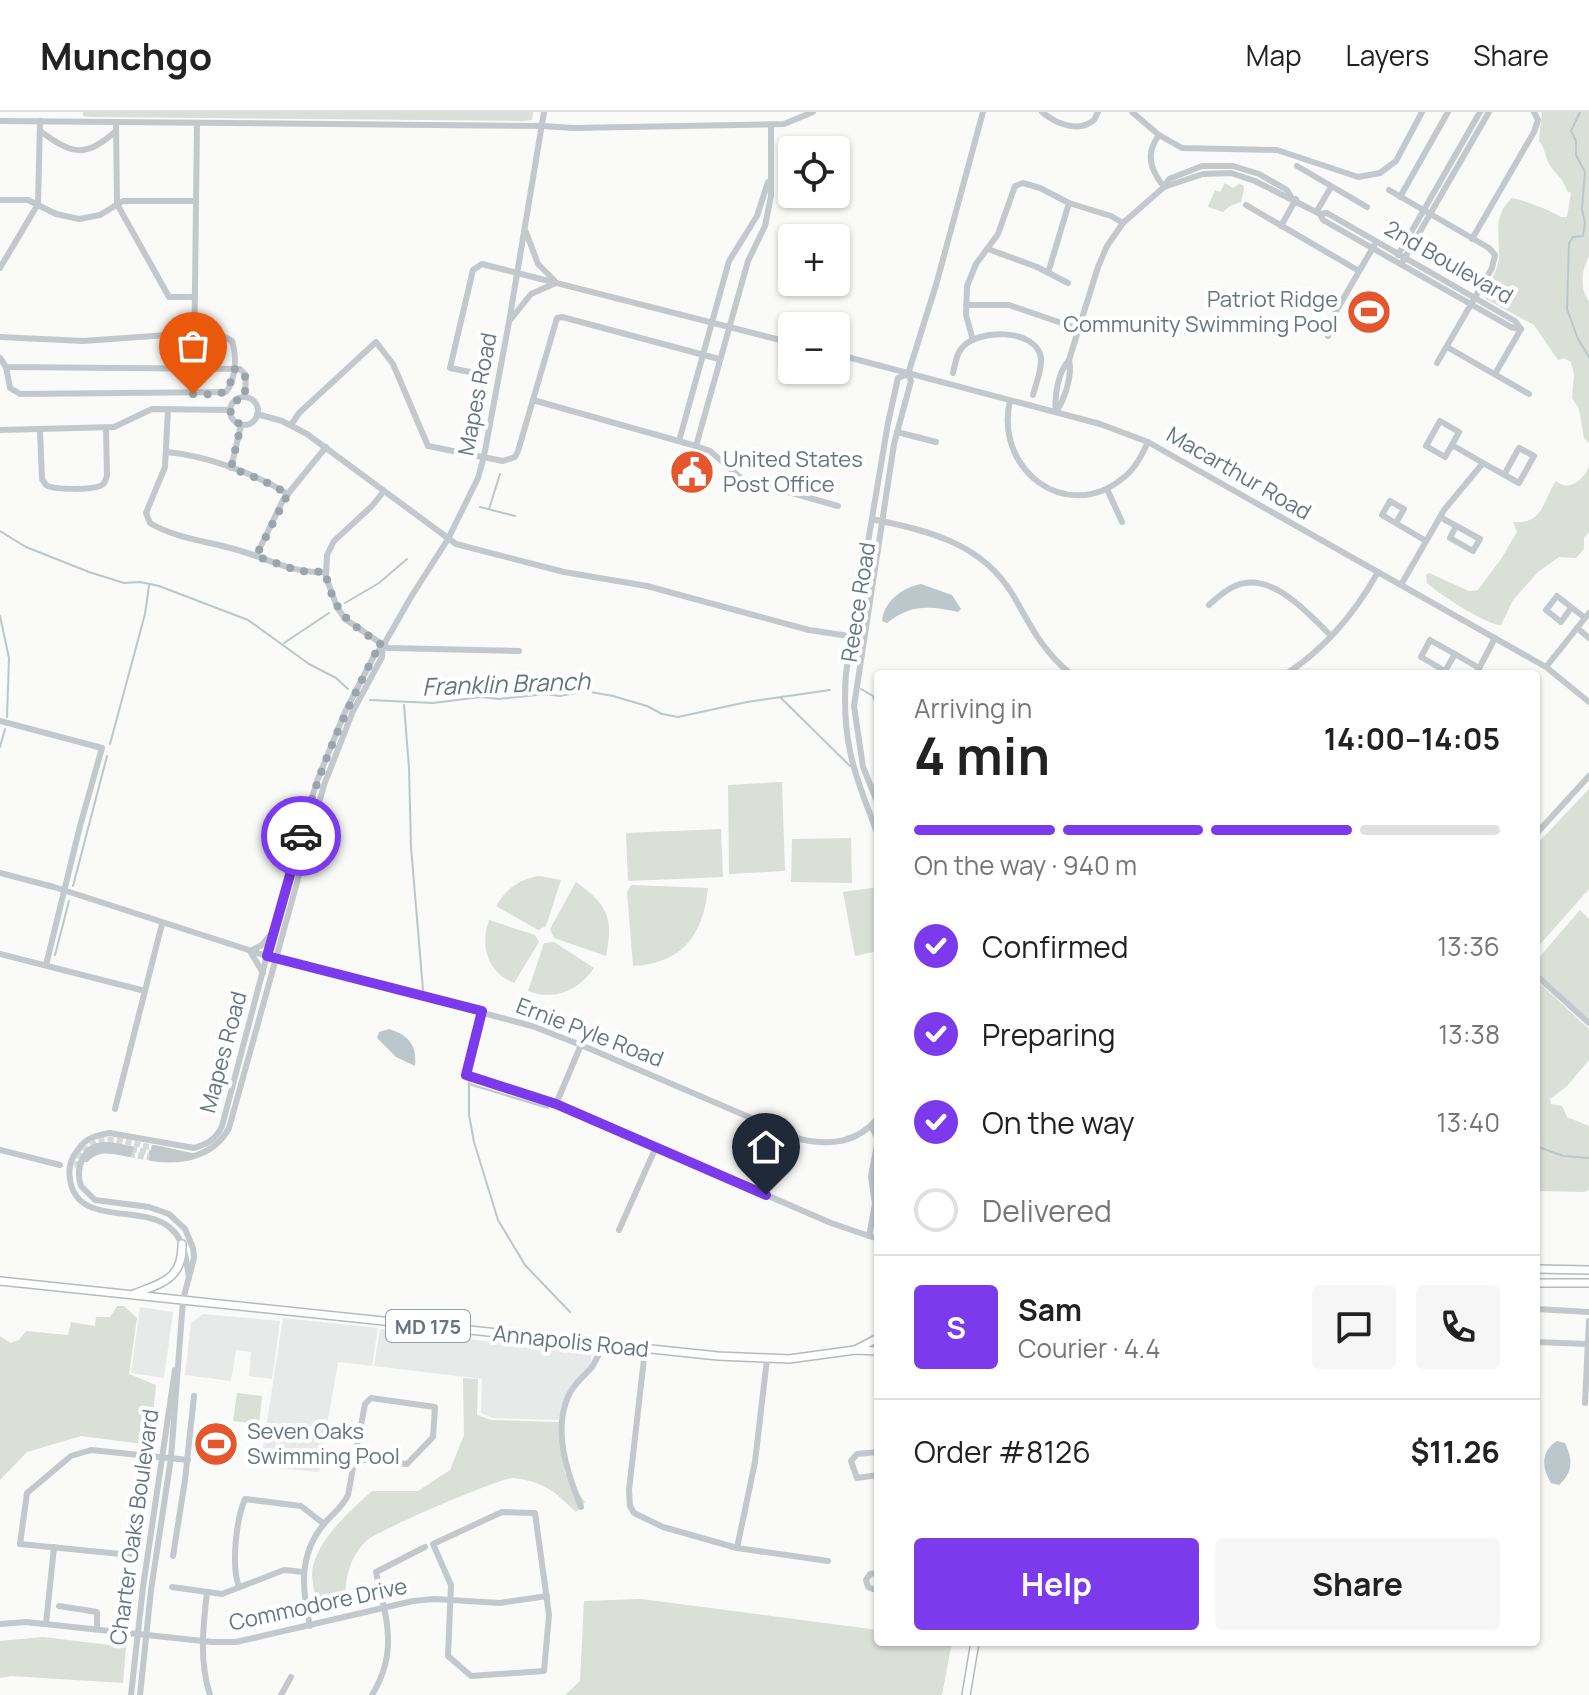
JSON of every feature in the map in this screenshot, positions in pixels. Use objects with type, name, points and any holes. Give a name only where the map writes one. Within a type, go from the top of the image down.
[{"type":"main road","points":[[133,1295],[172,1278],[182,1256],[182,1244]]},
{"type":"main road","points":[[1540,1269],[1589,1270]]},
{"type":"main road","name":"Annapolis Road","points":[[0,1281],[645,1350],[767,1359],[874,1351]]},
{"type":"main road","points":[[1540,1283],[1589,1283]]},
{"type":"main road","name":"Annapolis Road","points":[[855,1350],[874,1340]]},
{"type":"main road","points":[[966,1695],[974,1646]]},
{"type":"street","points":[[80,112],[80,122]]},
{"type":"street","name":"Mapes Road","points":[[182,1244],[172,1229],[159,1220],[100,1210],[85,1204],[71,1184],[69,1170],[72,1160],[82,1144],[100,1134],[110,1133],[194,1148],[217,1136],[325,758],[375,654],[383,646],[448,539],[473,490],[484,456],[546,112]]},
{"type":"street","points":[[0,121],[80,122],[116,126],[197,123],[576,128],[771,125],[784,124],[813,112]]},
{"type":"street","name":"Reece Road","points":[[874,794],[863,767],[854,706],[862,638],[897,432],[911,381],[908,374],[936,285],[983,112]]},
{"type":"street","points":[[1042,112],[1058,122],[1083,126],[1094,120],[1098,112]]},
{"type":"street","points":[[1132,112],[1159,135],[1188,150],[1277,150],[1345,175],[1365,177],[1380,173],[1396,161],[1422,112]]},
{"type":"street","points":[[1400,197],[1448,112]]},
{"type":"street","points":[[1427,212],[1480,112]]},
{"type":"street","points":[[1400,259],[1489,112]]},
{"type":"street","points":[[1472,239],[1534,132],[1538,120],[1534,112]]},
{"type":"street","points":[[0,268],[38,204],[40,121]]},
{"type":"street","points":[[194,368],[197,123]]},
{"type":"street","points":[[696,446],[748,261],[766,221],[771,196],[771,125]]},
{"type":"street","points":[[40,131],[63,147],[81,152],[101,143],[116,126]]},
{"type":"street","points":[[116,126],[117,204],[169,297],[195,297]]},
{"type":"street","points":[[1159,135],[1151,148],[1150,161],[1153,172],[1164,187]]},
{"type":"street","name":"2nd Boulevard","points":[[1056,412],[1062,404],[1071,368],[1069,360],[1102,256],[1123,223],[1169,179],[1193,168],[1209,165],[1233,166],[1259,174],[1287,190],[1293,198],[1318,212],[1327,213],[1473,301],[1515,321],[1521,329],[1495,374]]},
{"type":"street","points":[[1297,166],[1367,207]]},
{"type":"street","points":[[679,441],[733,252],[757,216],[769,179]]},
{"type":"street","points":[[973,340],[966,305],[970,278],[998,234],[1012,189],[1018,184],[1040,188],[1069,203],[1123,223]]},
{"type":"street","points":[[1318,212],[1331,187]]},
{"type":"street","points":[[1389,190],[1493,252],[1495,260],[1437,363]]},
{"type":"street","points":[[1281,226],[1293,198]]},
{"type":"street","points":[[0,200],[28,200],[56,214],[79,219],[100,215],[123,201],[196,201]]},
{"type":"street","points":[[1048,273],[1069,203]]},
{"type":"street","points":[[1246,205],[1359,271]]},
{"type":"street","points":[[757,216],[766,221]]},
{"type":"street","points":[[525,227],[538,264],[556,283]]},
{"type":"street","points":[[1328,336],[1328,325],[1375,244]]},
{"type":"street","points":[[988,249],[1068,283]]},
{"type":"street","points":[[733,252],[748,261]]},
{"type":"street","points":[[475,373],[450,368],[473,270],[482,264],[778,339]]},
{"type":"street","points":[[509,322],[531,294],[556,283]]},
{"type":"street","points":[[966,305],[1009,305],[1079,329]]},
{"type":"street","points":[[291,425],[299,413],[376,342],[393,364],[426,442],[432,447],[503,461],[515,457],[557,318],[719,359]]},
{"type":"street","points":[[953,373],[958,353],[973,340],[1009,334],[1035,347],[1041,360],[1033,395]]},
{"type":"street","points":[[0,337],[83,341],[195,335],[229,337],[234,347],[234,369],[229,389],[222,394],[20,394],[10,388],[6,367],[0,358]]},
{"type":"street","points":[[1447,347],[1529,394]]},
{"type":"street","name":"Macarthur Road","points":[[850,358],[1056,412],[1148,442],[1546,667],[1589,702]]},
{"type":"street","points":[[6,367],[234,369],[246,375],[245,397]]},
{"type":"street","name":"Reece Road","points":[[874,825],[850,758],[844,707],[852,637],[888,423],[898,378],[908,374]]},
{"type":"street","points":[[230,410],[235,401],[245,397]]},
{"type":"street","points":[[230,410],[234,420],[241,425],[253,422],[257,414],[254,402],[245,397]]},
{"type":"street","points":[[533,400],[696,446],[710,451],[742,479],[838,506]]},
{"type":"street","points":[[1010,401],[1007,421],[1009,443],[1017,461],[1029,475],[1051,489],[1069,494],[1088,494],[1107,489],[1129,473],[1148,442]]},
{"type":"street","points":[[168,409],[167,452],[160,483],[146,513],[150,523],[176,535],[299,571],[325,572]]},
{"type":"street","points":[[0,430],[106,428],[119,426],[147,411],[230,410]]},
{"type":"street","points":[[257,414],[291,425],[326,447],[448,539],[464,547],[554,569],[631,583],[809,630],[862,638]]},
{"type":"street","points":[[1440,421],[1459,432],[1452,445],[1445,457],[1426,446],[1440,421]]},
{"type":"street","points":[[231,468],[241,425]]},
{"type":"street","points":[[40,430],[43,482],[52,488],[70,488],[98,487],[105,483],[106,428]]},
{"type":"street","points":[[897,432],[936,442]]},
{"type":"street","points":[[1452,445],[1504,475],[1519,483],[1534,456],[1519,448],[1504,475]]},
{"type":"street","points":[[256,556],[288,494],[326,447]]},
{"type":"street","points":[[167,452],[197,457],[231,468],[288,494]]},
{"type":"street","points":[[1401,585],[1440,517],[1483,463]]},
{"type":"street","points":[[1107,489],[1122,522]]},
{"type":"street","points":[[384,491],[334,541],[327,555],[325,572],[337,607],[345,619],[383,646],[399,649],[519,651]]},
{"type":"street","points":[[1440,517],[1480,539],[1473,551],[1450,538],[1456,526]]},
{"type":"street","points":[[872,519],[941,535],[985,561],[1012,595],[1034,635],[1065,670]]},
{"type":"street","points":[[1396,523],[1426,541]]},
{"type":"street","points":[[1292,670],[1311,656],[1353,612],[1378,572]]},
{"type":"street","points":[[1209,605],[1235,586],[1259,583],[1291,600],[1331,636]]},
{"type":"street","points":[[1546,667],[1587,615],[1571,608]]},
{"type":"street","points":[[1577,628],[1589,638]]},
{"type":"street","points":[[1478,670],[1495,638]]},
{"type":"street","points":[[1443,670],[1421,657],[1430,640],[1476,670]]},
{"type":"street","name":"Mapes Road","points":[[153,1153],[176,1160],[192,1156],[214,1147],[229,1128],[333,757],[382,657],[383,646]]},
{"type":"street","points":[[1446,670],[1455,654]]},
{"type":"street","points":[[0,721],[102,748],[46,965]]},
{"type":"street","points":[[1540,830],[1589,776]]},
{"type":"street","name":"Ernie Pyle Road","points":[[0,873],[275,959],[482,1011],[581,1045],[800,1139],[832,1144],[856,1137],[874,1123]]},
{"type":"street","points":[[115,1109],[162,924]]},
{"type":"street","points":[[263,973],[250,951],[262,945],[274,931]]},
{"type":"street","points":[[0,954],[145,991]]},
{"type":"street","points":[[1540,979],[1589,1023]]},
{"type":"street","points":[[482,1011],[466,1075],[556,1104],[819,1218],[874,1238]]},
{"type":"street","points":[[556,1104],[581,1045]]},
{"type":"street","points":[[871,1126],[874,1132]]},
{"type":"street","points":[[619,1230],[656,1147]]},
{"type":"street","points":[[0,1150],[60,1165]]},
{"type":"street","points":[[130,1152],[96,1151],[79,1167],[81,1186],[89,1196],[103,1202],[149,1207],[169,1214],[180,1223],[191,1240],[194,1258],[183,1300]]},
{"type":"street","points":[[874,1160],[871,1176],[874,1197]]},
{"type":"street","points":[[869,1236],[874,1209]]},
{"type":"street","points":[[182,1244],[189,1278]]},
{"type":"street","name":"Charter Oaks Boulevard","points":[[140,1695],[145,1635],[171,1458],[183,1300]]},
{"type":"street","points":[[1540,1309],[1589,1312]]},
{"type":"street","points":[[1585,1403],[1589,1321]]},
{"type":"street","points":[[1540,1342],[1588,1344]]},
{"type":"street","points":[[581,1507],[567,1473],[564,1408],[573,1388],[593,1365],[604,1345]]},
{"type":"street","points":[[645,1350],[629,1490],[630,1506],[634,1513],[663,1527],[737,1548],[828,1561]]},
{"type":"street","points":[[737,1548],[755,1462],[767,1359]]},
{"type":"street","name":"Charter Oaks Boulevard","points":[[131,1695],[172,1379],[177,1365]]},
{"type":"street","points":[[173,1556],[194,1396]]},
{"type":"street","points":[[310,1626],[303,1572],[312,1542],[324,1524],[342,1507],[351,1482],[355,1459],[367,1400],[435,1407],[433,1437],[407,1464],[355,1459]]},
{"type":"street","points":[[131,1555],[20,1544],[25,1498],[66,1459],[91,1450],[188,1460]]},
{"type":"street","points":[[874,1452],[857,1454],[851,1461],[857,1478],[874,1476]]},
{"type":"street","points":[[239,1587],[234,1561],[245,1499],[301,1506],[324,1524]]},
{"type":"street","points":[[502,1512],[535,1513],[549,1615],[544,1671],[471,1676],[448,1656],[452,1600],[450,1578],[433,1544],[502,1512]]},
{"type":"street","points":[[46,1624],[54,1547]]},
{"type":"street","points":[[372,1695],[383,1676],[389,1650],[376,1572],[425,1547]]},
{"type":"street","points":[[172,1587],[222,1594],[284,1570],[303,1572]]},
{"type":"street","points":[[874,1574],[866,1580],[868,1587],[874,1589]]},
{"type":"street","points":[[207,1592],[202,1641],[203,1669],[210,1695]]},
{"type":"street","name":"Commodore Drive","points":[[0,1624],[46,1624],[202,1641],[248,1640],[413,1601],[500,1603],[547,1596]]},
{"type":"street","points":[[59,1606],[97,1612],[97,1629]]},
{"type":"street","points":[[281,1695],[291,1677]]},
{"type":"shaded area","points":[[83,112],[533,112],[532,120],[524,121],[91,117],[83,116]]},
{"type":"shaded area","points":[[1542,112],[1589,112],[1589,256],[1583,279],[1589,301],[1589,443],[1584,438],[1579,409],[1572,398],[1574,375],[1571,362],[1564,358],[1558,360],[1534,325],[1486,299],[1484,295],[1498,263],[1499,219],[1512,198],[1567,217],[1571,193],[1551,167],[1539,141]]},
{"type":"shaded area","points":[[1225,183],[1233,188],[1243,185],[1241,202],[1223,212],[1208,207],[1215,190],[1220,192]]},
{"type":"shaded area","points":[[1589,467],[1589,532],[1584,538],[1584,549],[1576,558],[1559,557],[1538,572],[1513,600],[1501,625],[1474,615],[1427,583],[1426,575],[1429,573],[1469,591],[1478,590],[1517,532],[1513,522],[1523,522],[1537,515],[1556,481],[1566,485],[1575,483]]},
{"type":"shaded area","points":[[921,584],[952,595],[961,609],[958,612],[921,608],[904,612],[887,623],[882,621],[886,608],[895,597]]},
{"type":"shaded area","points":[[782,782],[785,871],[729,874],[728,785]]},
{"type":"shaded area","points":[[1589,789],[1589,889],[1540,944],[1540,841]]},
{"type":"shaded area","points":[[721,829],[723,877],[628,881],[626,833]]},
{"type":"shaded area","points":[[851,838],[852,883],[791,882],[792,839]]},
{"type":"shaded area","points":[[539,876],[561,880],[546,926],[538,930],[496,906],[514,886]]},
{"type":"shaded area","points":[[576,882],[595,898],[606,913],[609,932],[606,956],[554,938],[550,929]]},
{"type":"shaded area","points":[[631,885],[708,888],[695,933],[687,944],[665,959],[633,966],[627,892]]},
{"type":"shaded area","points":[[874,888],[874,952],[855,956],[843,892]]},
{"type":"shaded area","points":[[1580,910],[1589,919],[1589,1019],[1540,975],[1540,956]]},
{"type":"shaded area","points":[[489,920],[535,935],[539,942],[514,983],[497,972],[488,957],[485,939]]},
{"type":"shaded area","points":[[554,942],[594,968],[581,983],[565,992],[547,995],[528,991],[544,943]]},
{"type":"shaded area","points":[[1540,984],[1589,1029],[1589,1060],[1567,1086],[1550,1099],[1551,1104],[1562,1106],[1567,1117],[1589,1126],[1589,1190],[1540,1191]]},
{"type":"shaded area","points":[[389,1029],[402,1034],[410,1042],[415,1053],[415,1066],[396,1057],[377,1038],[379,1032]]},
{"type":"shaded area","points":[[117,1306],[124,1306],[137,1318],[129,1374],[156,1385],[150,1445],[81,1436],[27,1452],[0,1480],[0,1336],[10,1343],[19,1340],[26,1331],[68,1335],[71,1322],[95,1326],[96,1317],[110,1317]]},
{"type":"shaded area","points":[[140,1307],[173,1312],[164,1378],[131,1373]]},
{"type":"shaded area","points":[[203,1314],[280,1321],[272,1379],[249,1376],[251,1352],[236,1350],[231,1381],[185,1375],[191,1323]]},
{"type":"shaded area","points":[[283,1318],[378,1328],[372,1366],[338,1362],[319,1472],[260,1466]]},
{"type":"shaded area","points":[[380,1329],[592,1353],[590,1366],[571,1386],[559,1420],[493,1418],[481,1413],[482,1379],[374,1366]]},
{"type":"shaded area","points":[[463,1378],[478,1379],[477,1415],[491,1420],[560,1422],[565,1473],[585,1502],[576,1512],[548,1489],[513,1478],[464,1495],[366,1541],[355,1555],[349,1570],[346,1603],[318,1610],[312,1571],[329,1534],[372,1491],[418,1491],[450,1470],[464,1435]]},
{"type":"shaded area","points":[[237,1393],[262,1396],[259,1424],[233,1421]]},
{"type":"shaded area","points":[[1557,1441],[1565,1443],[1570,1460],[1567,1475],[1559,1485],[1551,1483],[1544,1466],[1545,1455]]},
{"type":"shaded area","points":[[641,1599],[874,1629],[874,1646],[951,1646],[942,1695],[565,1695],[580,1681],[584,1601]]},
{"type":"shaded area","points":[[43,1637],[126,1647],[123,1683],[11,1676],[0,1678],[0,1641]]},
{"type":"waterway","points":[[1580,112],[1571,131],[1576,141],[1576,155],[1585,172],[1582,209],[1585,223],[1583,236],[1573,237],[1569,243],[1567,309],[1578,339],[1589,357]]},
{"type":"waterway","points":[[489,509],[500,474]]},
{"type":"waterway","points":[[480,507],[515,516]]},
{"type":"waterway","name":"Franklin Branch","points":[[0,531],[26,547],[89,572],[124,583],[159,586],[248,620],[348,689]]},
{"type":"waterway","points":[[345,603],[379,583],[407,559]]},
{"type":"waterway","points":[[110,744],[145,614],[149,586]]},
{"type":"waterway","points":[[284,643],[329,613]]},
{"type":"waterway","points":[[0,616],[9,658],[7,717]]},
{"type":"waterway","name":"Franklin Branch","points":[[861,689],[874,699]]},
{"type":"waterway","name":"Franklin Branch","points":[[370,700],[433,703],[481,697],[560,696],[585,691],[613,696],[678,717],[747,702],[830,690]]},
{"type":"waterway","points":[[781,698],[850,766]]},
{"type":"waterway","points":[[404,705],[411,847],[423,990]]},
{"type":"waterway","points":[[0,747],[5,729]]},
{"type":"waterway","points":[[73,886],[107,756]]},
{"type":"waterway","points":[[55,955],[69,901]]},
{"type":"waterway","points":[[469,1082],[469,1115],[474,1142],[498,1220],[525,1265],[570,1312]]},
{"type":"waterway","points":[[469,1084],[548,1108]]},
{"type":"waterway","name":"Franklin Branch","points":[[1540,1147],[1563,1156],[1589,1158]]},
{"type":"tunnel","points":[[79,1167],[77,1164],[84,1152],[100,1141],[120,1141],[154,1148]]},
{"type":"tunnel","points":[[131,1149],[152,1153]]},
{"type":"tunnel","points":[[129,1154],[152,1158]]},
{"type":"way so far","points":[[193,394],[222,394],[229,389],[234,369],[245,373],[245,397],[235,401],[230,410],[231,416],[241,425],[231,468],[288,494],[256,556],[299,571],[325,572],[341,614],[383,646],[375,654],[334,736],[301,836]]},
{"type":"place","name":"Patriot Ridge Community Swimming Pool","points":[[1369,312]]},
{"type":"place","name":"United States Post Office","points":[[692,472]]},
{"type":"place","name":"Seven Oaks Swimming Pool","points":[[216,1444]]},
{"type":"route","points":[[301,836],[267,956],[482,1011],[466,1075],[556,1104],[766,1195]]}]
